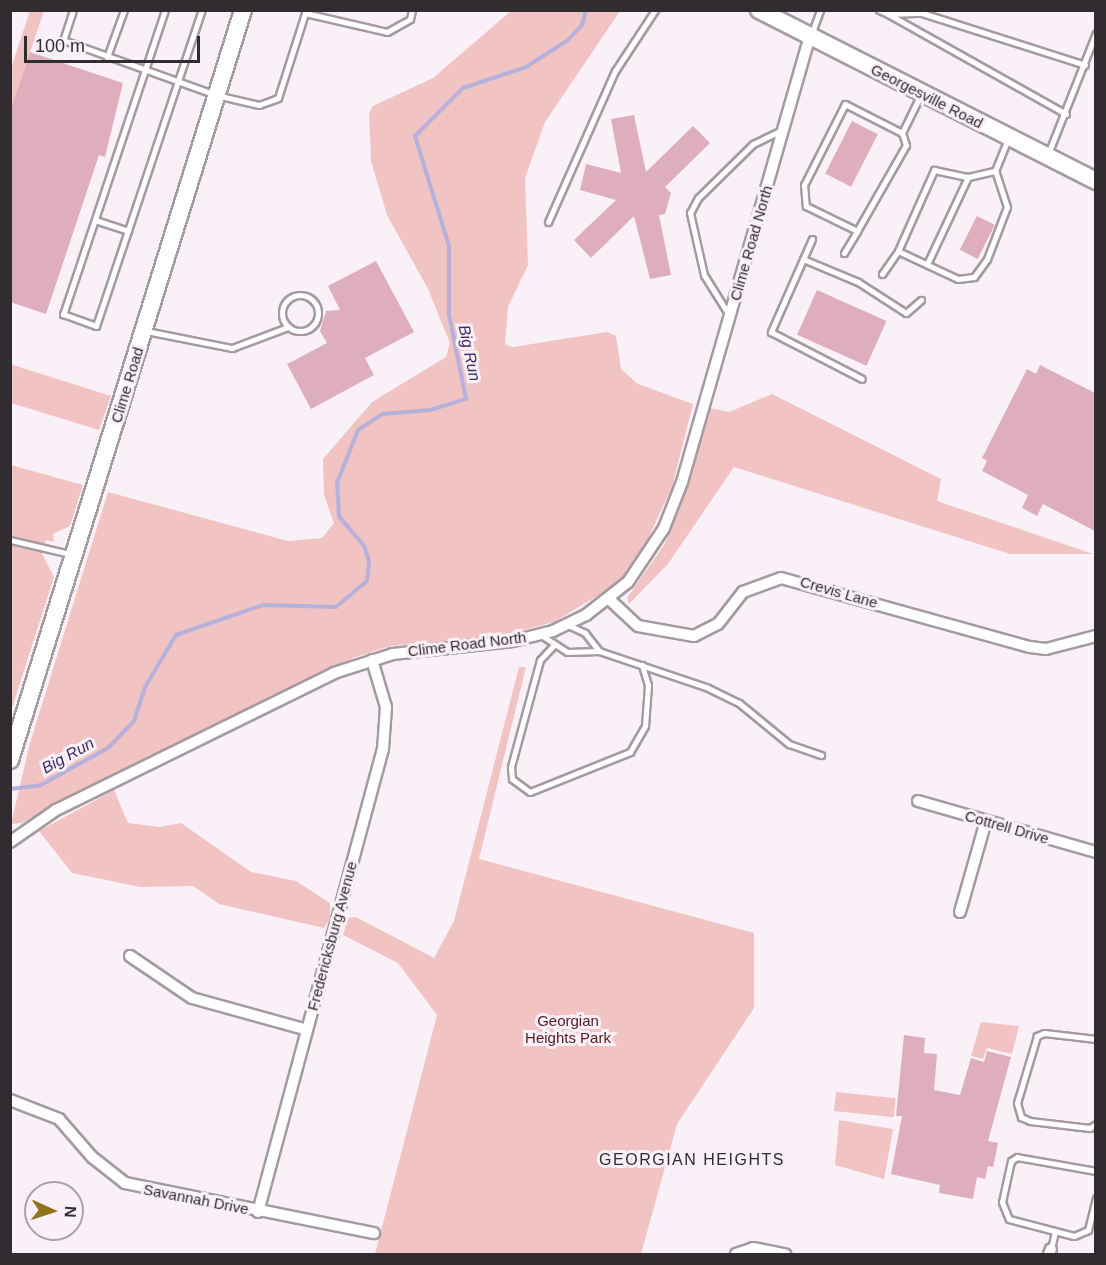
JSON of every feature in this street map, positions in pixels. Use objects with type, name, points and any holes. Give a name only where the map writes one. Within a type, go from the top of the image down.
[{"type":"main road","name":"Clime Road","points":[[12,755],[243,10]]},
{"type":"main road","name":"Georgesville Road","points":[[759,10],[1095,181]]},
{"type":"street","name":"Clime Road North","points":[[10,842],[56,810],[334,673],[372,660],[540,634],[566,625],[610,600],[643,563],[674,506],[810,36]]},
{"type":"street","name":"Crevis Lane","points":[[610,600],[638,626],[694,636],[718,624],[743,592],[781,578],[1046,649],[1095,636]]},
{"type":"street","name":"Fredericksburg Avenue","points":[[258,1212],[383,749],[386,707],[372,660]]},
{"type":"street","name":"Cottrell Drive","points":[[918,801],[1095,852]]},
{"type":"street","points":[[960,912],[986,821]]},
{"type":"street","points":[[130,956],[192,998],[307,1030]]},
{"type":"street","name":"Savannah Drive","points":[[10,1100],[59,1119],[92,1157],[124,1183],[258,1212],[374,1233]]},
{"type":"street","points":[[736,1254],[753,1248],[785,1254]]},
{"type":"lane","points":[[73,10],[63,40],[216,95],[259,105],[278,98],[306,12],[387,32],[410,19],[412,10]]},
{"type":"lane","points":[[107,57],[124,10]]},
{"type":"lane","points":[[165,10],[63,314],[96,326],[180,82],[202,10]]},
{"type":"lane","points":[[548,222],[615,71],[656,10]]},
{"type":"lane","points":[[810,36],[820,10]]},
{"type":"lane","points":[[879,10],[1066,114]]},
{"type":"lane","points":[[888,14],[922,12],[1085,65]]},
{"type":"lane","points":[[1047,156],[1066,114],[1095,33]]},
{"type":"lane","points":[[844,253],[906,145],[902,133],[921,93]]},
{"type":"lane","points":[[856,231],[806,206],[804,185],[845,104],[902,133]]},
{"type":"lane","points":[[729,316],[704,275],[690,213],[698,198],[753,144],[783,130]]},
{"type":"lane","points":[[898,251],[958,279],[974,277],[987,259],[1007,207],[995,171],[1008,137]]},
{"type":"lane","points":[[882,274],[898,251],[934,170],[968,177],[995,171]]},
{"type":"lane","points":[[927,264],[968,177]]},
{"type":"lane","points":[[95,220],[128,231]]},
{"type":"lane","points":[[812,238],[771,332],[862,379]]},
{"type":"lane","points":[[803,259],[858,282],[906,313],[914,310],[921,300]]},
{"type":"lane","points":[[144,330],[232,348],[288,327],[299,331],[314,325],[317,308],[310,298],[299,295],[288,300],[282,311],[288,327]]},
{"type":"lane","points":[[10,540],[75,555]]},
{"type":"lane","points":[[566,625],[585,633],[599,651]]},
{"type":"lane","points":[[540,634],[553,646],[567,652],[599,651],[726,696],[760,717],[789,744],[821,755]]},
{"type":"lane","points":[[553,646],[540,660],[511,767],[512,779],[530,792],[630,752],[645,726],[648,685],[642,665]]},
{"type":"lane","points":[[1095,1039],[1044,1033],[1037,1036],[1017,1103],[1021,1117],[1030,1121],[1090,1128],[1095,1124]]},
{"type":"lane","points":[[1095,1171],[1026,1155],[1011,1161],[1004,1212],[1009,1219],[1074,1236],[1088,1230],[1095,1198]]},
{"type":"lane","points":[[1050,1252],[1055,1232]]},
{"type":"green space","points":[[30,11],[44,11],[11,108],[11,68]]},
{"type":"green space","points":[[511,11],[620,11],[545,122],[525,178],[528,265],[508,307],[505,344],[513,347],[607,332],[616,336],[621,369],[638,384],[693,404],[672,487],[639,558],[617,584],[554,622],[500,636],[391,646],[353,658],[22,823],[11,824],[30,743],[108,492],[288,541],[322,538],[334,523],[324,495],[323,459],[372,402],[446,357],[450,343],[428,289],[387,215],[371,161],[369,114],[373,106],[433,78]]},
{"type":"green space","points":[[10,364],[111,396],[99,430],[11,403]]},
{"type":"green space","points":[[772,394],[941,479],[937,501],[1093,554],[1010,554],[734,467],[668,564],[629,604],[627,598],[664,545],[680,508],[710,408],[729,412]]},
{"type":"green space","points":[[11,465],[83,485],[70,526],[53,534],[54,542],[46,540],[42,554],[54,577],[11,711]]},
{"type":"green space","name":"Georgian Heights Park","points":[[519,667],[526,667],[479,859],[754,933],[754,1008],[677,1124],[641,1254],[375,1254],[437,1015],[398,963],[343,935],[348,918],[356,917],[434,958],[454,921]]},
{"type":"green space","points":[[114,790],[128,823],[160,827],[181,823],[251,872],[296,881],[330,903],[330,918],[324,928],[219,904],[193,886],[140,887],[72,873],[39,831]]},
{"type":"green space","points":[[981,1022],[1019,1026],[1012,1054],[987,1048],[983,1059],[971,1056]]},
{"type":"green space","points":[[836,1092],[896,1098],[894,1117],[834,1111]]},
{"type":"green space","points":[[839,1120],[893,1129],[884,1179],[835,1165]]},
{"type":"building","points":[[30,52],[123,83],[105,157],[99,155],[46,314],[10,302],[10,111]]},
{"type":"building","points":[[634,115],[646,172],[693,126],[710,143],[665,187],[671,193],[665,214],[659,215],[671,275],[650,279],[634,216],[591,258],[574,240],[616,200],[580,190],[586,164],[621,173],[611,119]]},
{"type":"building","points":[[852,121],[878,134],[851,187],[825,174]]},
{"type":"building","points":[[977,216],[995,225],[978,259],[960,250]]},
{"type":"building","points":[[376,261],[414,332],[365,358],[374,375],[311,409],[287,364],[327,343],[320,331],[326,311],[340,310],[328,286]]},
{"type":"building","points":[[817,290],[886,321],[866,366],[797,335]]},
{"type":"building","points":[[1040,365],[1095,393],[1095,531],[1043,504],[1037,516],[1022,508],[1028,495],[982,471],[987,461],[982,458],[1027,369],[1036,374]]},
{"type":"building","points":[[904,1035],[925,1038],[924,1053],[937,1054],[934,1090],[960,1095],[971,1058],[984,1062],[987,1051],[1011,1057],[988,1141],[998,1143],[993,1167],[988,1166],[985,1179],[977,1177],[973,1199],[939,1193],[940,1185],[891,1174],[902,1116],[896,1116]]},
{"type":"waterway","name":"Big Run","points":[[10,789],[41,785],[108,748],[134,721],[145,687],[176,635],[263,605],[336,607],[367,581],[369,561],[364,546],[339,516],[337,483],[358,430],[383,414],[430,410],[466,399],[449,315],[449,246],[415,136],[463,88],[526,67],[568,40],[582,25],[586,10]]},
{"type":"district","name":"GEORGIAN HEIGHTS","points":[[692,1160]]}]
